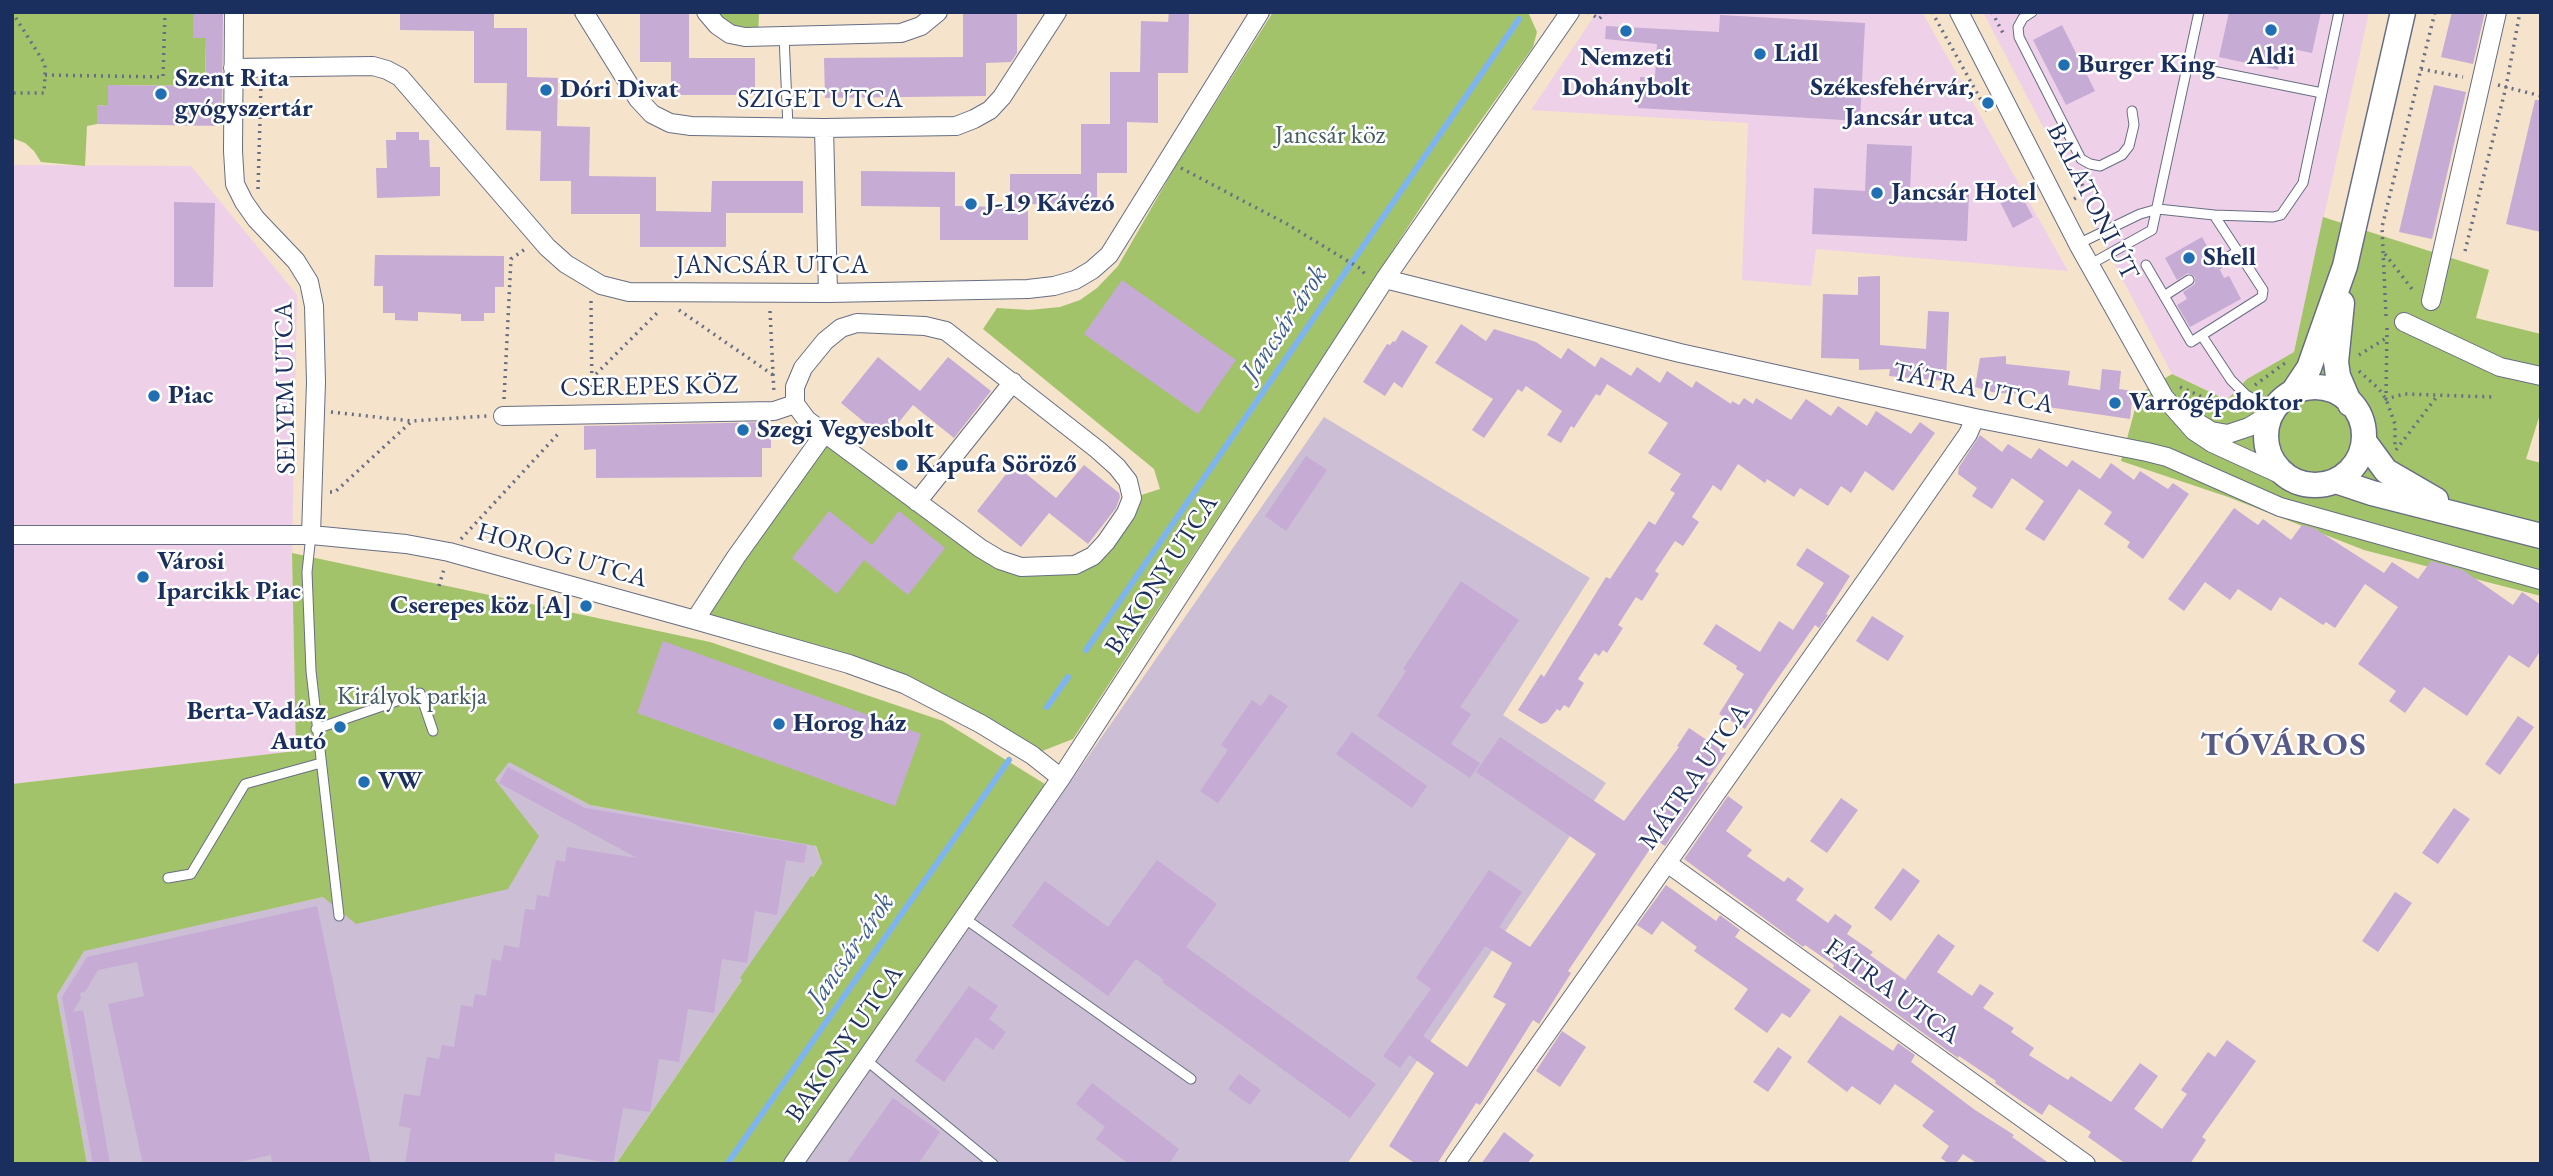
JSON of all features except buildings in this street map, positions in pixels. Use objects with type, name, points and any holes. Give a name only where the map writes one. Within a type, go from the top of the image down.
[{"type":"main road","points":[[2403,12],[2345,266],[2331,361],[2350,404],[2360,418],[2364,441],[2386,471],[2471,518]]},
{"type":"main road","points":[[2331,361],[2281,403],[2266,434],[2269,454],[2278,469],[2295,481],[2316,485],[2336,481],[2344,476],[2358,458],[2364,441]]},
{"type":"main road","points":[[2281,403],[2309,388],[2337,394],[2350,404]]},
{"type":"main road","points":[[2336,481],[2372,493],[2541,536]]},
{"type":"street","name":"SELYEM UTCA","points":[[233,12],[234,173],[237,190],[256,219],[296,261],[309,282],[314,306],[315,411],[311,536]]},
{"type":"street","name":"SZIGET UTCA","points":[[584,12],[638,99],[652,114],[670,122],[691,126],[824,128],[956,125],[974,119],[990,110],[1002,97],[1058,12]]},
{"type":"street","points":[[706,12],[717,26],[730,34],[745,37],[901,33],[921,26],[938,12]]},
{"type":"street","name":"JANCSÁR UTCA","points":[[233,68],[373,66],[400,77],[547,247],[566,264],[601,285],[629,292],[828,293],[1028,289],[1075,280],[1109,255],[1260,12]]},
{"type":"street","name":"BALATONI ÚT","points":[[1959,12],[2089,265],[2156,385],[2178,415],[2194,431],[2212,443],[2295,481]]},
{"type":"street","points":[[2432,297],[2497,12]]},
{"type":"street","name":"BAKONY UTCA","points":[[793,1164],[1061,778],[1385,279],[1564,15]]},
{"type":"street","points":[[824,128],[828,293]]},
{"type":"street","name":"TÁTRA UTCA","points":[[1385,279],[1680,353],[1975,418],[2157,454],[2280,507],[2541,579]]},
{"type":"street","points":[[2404,322],[2500,367],[2541,376]]},
{"type":"street","points":[[857,323],[925,326],[946,331],[1117,467],[1128,481],[1132,498],[1126,513],[1093,556],[1074,565],[1021,567],[1000,560],[980,548],[824,434],[807,420],[795,404],[795,387],[803,368],[825,341],[841,328],[857,323]]},
{"type":"street","points":[[917,502],[1013,382]]},
{"type":"street","points":[[2236,432],[2281,403]]},
{"type":"street","name":"CSEREPES KÖZ","points":[[503,416],[774,411],[795,404]]},
{"type":"street","name":"BALATONI ÚT","points":[[2178,415],[2211,431],[2228,434],[2236,432]]},
{"type":"street","name":"MÁTRA UTCA","points":[[1455,1164],[1937,479],[1968,434],[1975,418]]},
{"type":"street","points":[[695,620],[736,556],[824,434]]},
{"type":"street","name":"HOROG UTCA","points":[[12,535],[311,536],[406,544],[449,552],[849,664],[893,680],[981,724],[1032,755],[1061,778]]},
{"type":"street","name":"FÁTRA UTCA","points":[[1667,863],[2087,1164]]},
{"type":"lane","points":[[2032,12],[2023,18],[2018,27],[2019,37],[2081,159],[2100,166],[2122,155],[2129,146],[2134,125],[2132,111]]},
{"type":"lane","points":[[2089,265],[2152,230],[2199,12]]},
{"type":"lane","points":[[2078,244],[2140,214],[2158,209],[2214,215],[2281,215],[2303,183],[2339,12]]},
{"type":"lane","points":[[788,127],[789,36]]},
{"type":"lane","points":[[2188,66],[2322,93]]},
{"type":"lane","points":[[2146,265],[2191,342],[2262,297],[2263,290],[2214,215]]},
{"type":"lane","points":[[2218,262],[2238,251]]},
{"type":"lane","points":[[2164,296],[2189,280]]},
{"type":"lane","points":[[2202,336],[2231,380],[2246,395],[2263,402],[2281,403]]},
{"type":"lane","points":[[311,536],[307,572],[308,619],[316,729],[339,916]]},
{"type":"lane","points":[[316,729],[420,693],[433,731]]},
{"type":"lane","points":[[168,878],[191,874],[245,785],[321,763]]},
{"type":"lane","points":[[964,918],[1191,1079]]},
{"type":"lane","points":[[866,1060],[991,1163]]},
{"type":"path","points":[[12,12],[45,64],[44,93],[12,93]]},
{"type":"path","points":[[45,75],[163,77],[165,12]]},
{"type":"path","points":[[1588,12],[1600,19],[1606,12]]},
{"type":"path","points":[[1932,12],[1970,80]]},
{"type":"path","points":[[2432,297],[2412,289],[2383,252],[2382,227],[2435,12]]},
{"type":"path","points":[[2465,251],[2521,12]]},
{"type":"path","points":[[2421,69],[2482,81]]},
{"type":"path","points":[[256,219],[261,84],[273,84]]},
{"type":"path","points":[[2505,87],[2541,96]]},
{"type":"path","points":[[1167,160],[1287,224],[1361,269]]},
{"type":"path","points":[[315,411],[412,421],[503,416],[511,260],[530,245]]},
{"type":"path","points":[[439,586],[449,552],[584,414],[591,379],[591,294]]},
{"type":"path","points":[[591,379],[668,303]]},
{"type":"path","points":[[770,303],[774,411]]},
{"type":"path","points":[[678,310],[773,375]]},
{"type":"path","points":[[2331,361],[2387,338],[2404,322]]},
{"type":"path","points":[[2236,432],[2236,412],[2246,395],[2264,377],[2301,356],[2331,361],[2367,376],[2386,399],[2395,424],[2395,452],[2439,395]]},
{"type":"path","points":[[2386,399],[2404,394],[2494,397]]},
{"type":"path","points":[[313,491],[335,492],[412,421]]},
{"type":"shaded area","points":[[1597,12],[1922,12],[2068,271],[1816,249],[1811,286],[1742,280],[1748,123],[1531,110]]},
{"type":"shaded area","points":[[1983,12],[2369,12],[2294,352],[2247,379],[2227,400],[2172,374]]},
{"type":"shaded area","name":"Piac","points":[[12,165],[191,166],[297,295],[292,553],[297,751],[12,784]]},
{"type":"shaded area","points":[[1324,417],[1590,578],[1503,715],[1606,783],[1347,1164],[805,1164]]},
{"type":"shaded area","points":[[509,761],[590,805],[815,845],[822,863],[616,1164],[87,1164],[57,995],[84,950],[323,897],[495,780]]},
{"type":"green space","points":[[12,12],[193,12],[193,38],[206,38],[205,86],[108,85],[108,106],[97,105],[97,124],[87,126],[85,166],[41,162],[25,143],[12,138]]},
{"type":"green space","points":[[706,12],[845,12],[759,14],[758,37],[745,37]]},
{"type":"green space","name":"Jancsár köz","points":[[1273,12],[1528,12],[1537,32],[1533,47],[1440,178],[1073,739],[1032,755],[904,684],[695,620],[824,434],[1000,560],[1093,556],[1132,498],[1160,489],[1154,469],[983,329],[997,308],[1029,310],[1060,307],[1080,300],[1097,288],[1118,266],[1175,167]]},
{"type":"green space","points":[[2323,217],[2489,270],[2476,318],[2541,334],[2541,411],[2526,459],[2541,463],[2541,596],[2364,550],[2228,497],[2121,461],[2139,394],[2172,374],[2227,400],[2247,379],[2294,352]]},
{"type":"green space","name":"Királyok parkja","points":[[292,553],[710,642],[943,721],[1061,794],[805,1164],[616,1164],[742,980],[740,978],[822,863],[816,846],[590,805],[509,762],[495,780],[539,836],[508,889],[356,924],[323,897],[84,951],[57,995],[87,1164],[12,1164],[12,784],[296,751]]},
{"type":"waterway","name":"Jancsár-árok","points":[[1086,650],[1519,19]]},
{"type":"waterway","name":"Jancsár-árok","points":[[1047,707],[1068,677]]},
{"type":"waterway","name":"Jancsár-árok","points":[[727,1164],[1009,760]]},
{"type":"place","name":"Aldi","points":[[2271,30]]},
{"type":"place","name":"Nemzeti Dohánybolt","points":[[1626,31]]},
{"type":"place","name":"Lidl","points":[[1760,54]]},
{"type":"place","name":"Burger King","points":[[2064,65]]},
{"type":"place","name":"Dóri Divat","points":[[546,90]]},
{"type":"place","name":"Szent Rita gyógyszertár","points":[[161,94]]},
{"type":"place","name":"Székesfehérvár, Jancsár utca","points":[[1988,103]]},
{"type":"place","name":"Jancsár Hotel","points":[[1877,193]]},
{"type":"place","name":"J-19 Kávézó","points":[[971,204]]},
{"type":"place","name":"Shell","points":[[2189,258]]},
{"type":"place","name":"Piac","points":[[154,396]]},
{"type":"place","name":"Varrógépdoktor","points":[[2115,403]]},
{"type":"place","name":"Szegi Vegyesbolt","points":[[743,430]]},
{"type":"place","name":"Kapufa Söröző","points":[[902,465]]},
{"type":"place","name":"Városi Iparcikk Piac","points":[[143,577]]},
{"type":"place","name":"Cserepes köz [A]","points":[[586,606]]},
{"type":"place","name":"Horog ház","points":[[779,724]]},
{"type":"place","name":"Berta-Vadász Autó","points":[[340,727]]},
{"type":"place","name":"VW","points":[[364,782]]},
{"type":"district","name":"TÓVÁROS","points":[[2284,746]]}]
